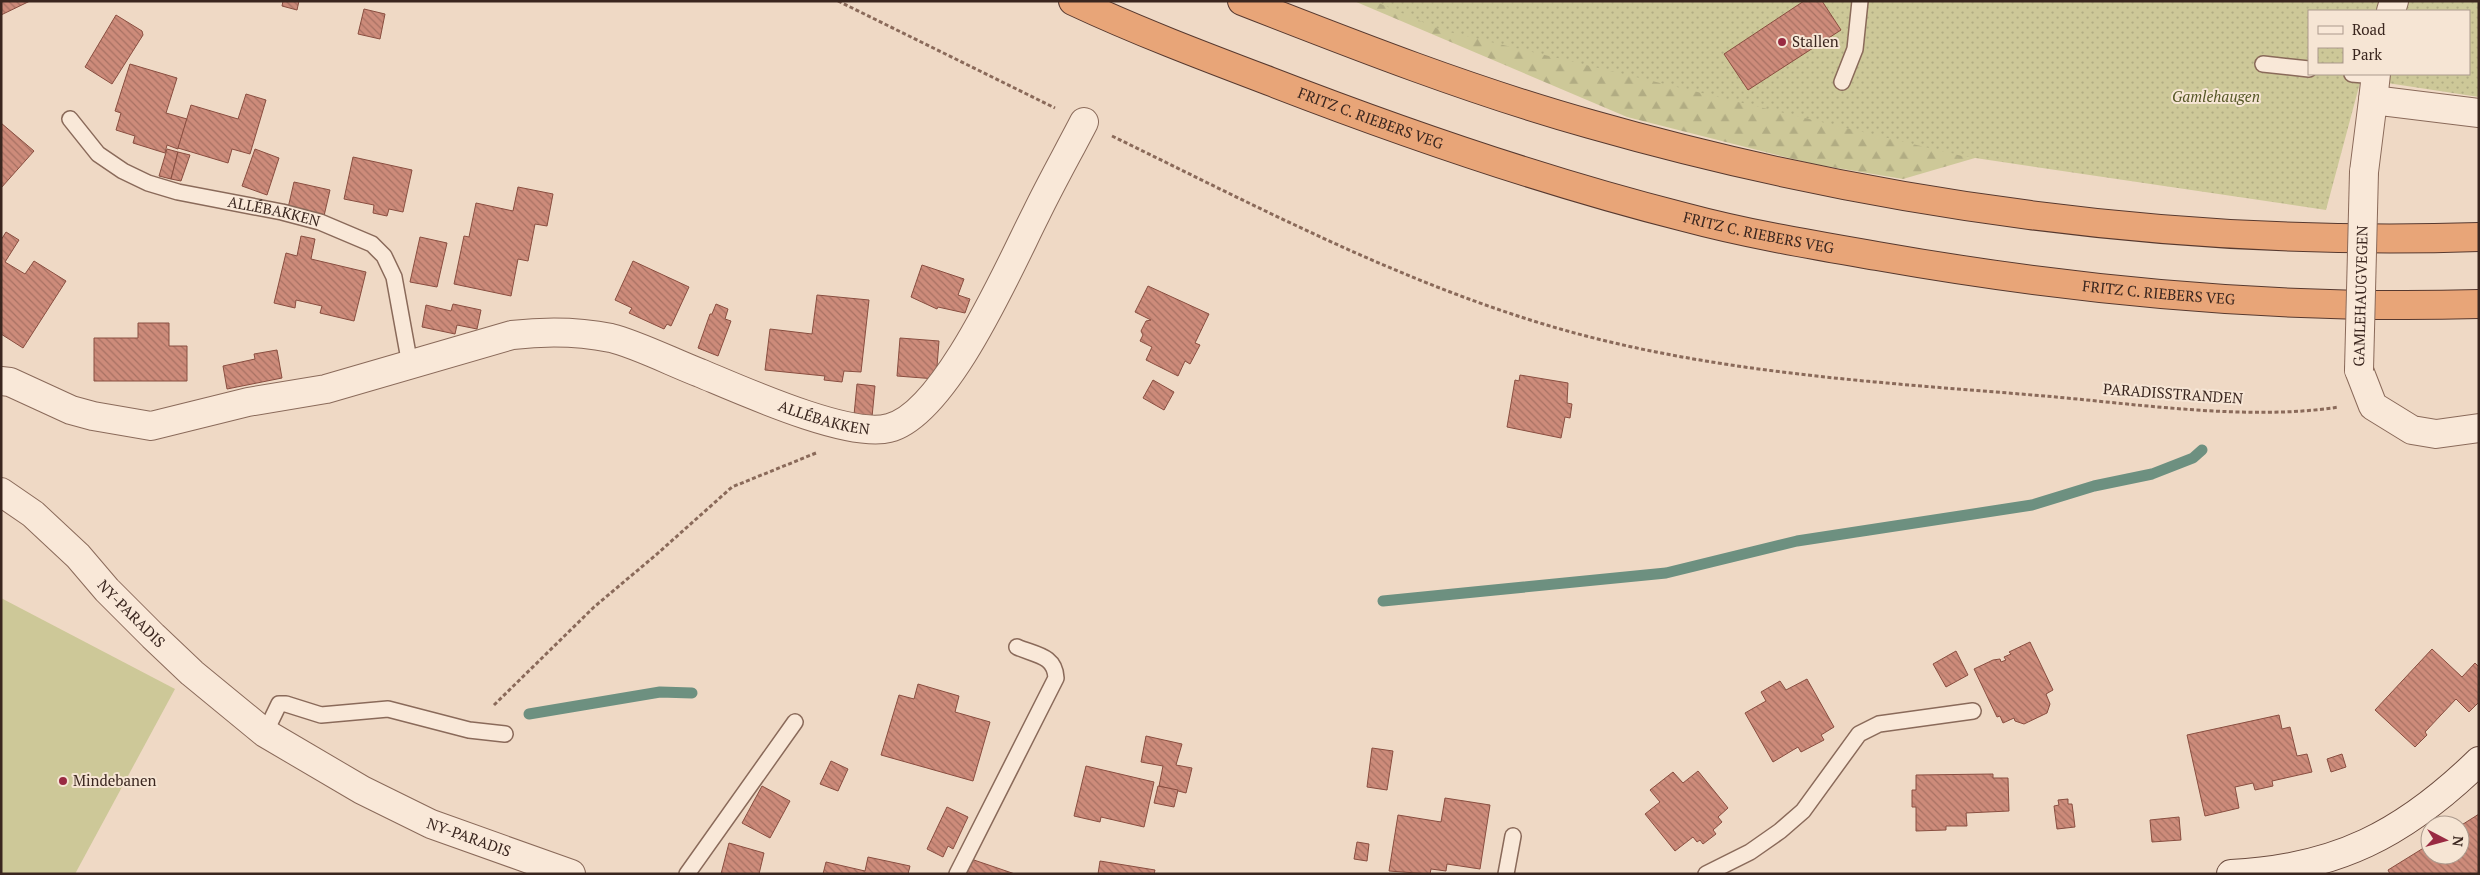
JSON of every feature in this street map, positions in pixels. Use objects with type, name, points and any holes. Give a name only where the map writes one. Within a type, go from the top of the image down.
[{"type":"highway","name":"FRITZ C. RIEBERS VEG","points":[[1074,1],[1195,53],[1448,149],[1574,187],[1706,222],[1811,245],[1930,266],[2029,280],[2141,292],[2318,303],[2479,304]]},
{"type":"highway","points":[[1242,1],[1468,86],[1580,121],[1704,154],[1823,181],[2032,216],[2150,228],[2287,236],[2479,237]]},
{"type":"street","name":"GAMLEHAUGVEGEN","points":[[2373,406],[2359,370],[2364,172],[2369,81],[2479,112]]},
{"type":"street","name":"ALLÉBAKKEN","points":[[1,381],[10,382],[78,412],[152,426],[248,402],[326,389],[512,334],[543,331],[571,332],[612,338],[783,406],[846,426],[875,430],[890,428],[906,420],[921,407],[947,378],[964,352],[1001,286],[1084,122]]},
{"type":"street","points":[[2373,406],[2412,430],[2436,434],[2479,428]]},
{"type":"street","name":"NY-PARADIS","points":[[1,492],[33,514],[78,556],[107,590],[192,673],[265,733],[362,790],[431,824],[571,874]]},
{"type":"street","points":[[2231,874],[2308,865],[2360,847],[2396,828],[2455,784],[2479,761]]},
{"type":"lane","points":[[1842,82],[1855,49],[1860,1]]},
{"type":"lane","points":[[2263,64],[2308,69]]},
{"type":"lane","name":"ALLÉBAKKEN","points":[[70,119],[98,154],[123,171],[148,183],[178,192],[282,212],[320,222],[372,244],[384,256],[394,277],[408,354],[408,364]]},
{"type":"lane","points":[[957,874],[1056,678],[1056,668],[1051,661],[1017,648]]},
{"type":"lane","points":[[265,733],[278,704],[286,704],[321,715],[388,709],[469,730],[504,734]]},
{"type":"lane","points":[[1706,874],[1750,852],[1780,831],[1803,811],[1858,734],[1879,724],[1973,711]]},
{"type":"lane","points":[[687,874],[795,722]]},
{"type":"lane","points":[[1506,874],[1513,836]]},
{"type":"path","name":"PARADISSTRANDEN","points":[[838,1],[1355,254],[1453,293],[1540,323],[1630,346],[1740,367],[1972,390],[2223,411],[2312,412],[2338,407],[2373,406]]},
{"type":"path","points":[[469,730],[594,607],[658,554],[732,487],[822,451]]},
{"type":"green space","points":[[1354,1],[1989,1],[2170,101],[1903,179],[1813,164],[1627,117]]},
{"type":"green space","name":"Gamlehaugen","points":[[1374,1],[2479,1],[2479,97],[2361,79],[2326,210],[1962,156],[1441,30]]},
{"type":"green space","name":"Mindebanen","points":[[1,598],[175,689],[75,874],[1,874]]},
{"type":"building","points":[[1,1],[30,1],[1,15]]},
{"type":"building","points":[[283,1],[299,1],[297,10],[282,6]]},
{"type":"building","name":"Stallen","points":[[1804,1],[1822,1],[1841,30],[1748,90],[1724,54]]},
{"type":"building","points":[[364,9],[385,14],[380,39],[358,34]]},
{"type":"building","points":[[116,15],[142,31],[143,35],[112,84],[85,67]]},
{"type":"building","points":[[130,64],[177,78],[166,113],[187,119],[178,149],[167,145],[165,153],[133,143],[135,136],[116,130],[121,113],[115,111]]},
{"type":"building","points":[[246,94],[266,100],[250,154],[232,149],[228,163],[178,148],[191,105],[238,119]]},
{"type":"building","points":[[1,123],[34,151],[1,188]]},
{"type":"building","points":[[167,149],[178,152],[171,179],[159,176]]},
{"type":"building","points":[[255,149],[279,158],[267,195],[242,186]]},
{"type":"building","points":[[178,152],[190,155],[181,181],[171,179]]},
{"type":"building","points":[[353,157],[412,170],[403,212],[389,209],[387,216],[373,213],[374,205],[344,199]]},
{"type":"building","points":[[294,182],[330,190],[324,216],[288,208]]},
{"type":"building","points":[[518,187],[553,194],[547,226],[535,224],[528,261],[518,259],[511,296],[454,284],[464,236],[469,237],[476,203],[513,211]]},
{"type":"building","points":[[6,232],[19,240],[5,262],[25,274],[34,261],[66,281],[23,348],[1,334],[1,240]]},
{"type":"building","points":[[301,236],[315,239],[311,259],[366,272],[354,321],[320,313],[322,306],[296,300],[295,308],[274,303],[286,253],[297,256]]},
{"type":"building","points":[[420,237],[447,243],[437,287],[410,282]]},
{"type":"building","points":[[633,261],[689,287],[671,326],[667,324],[664,329],[629,313],[632,308],[615,300]]},
{"type":"building","points":[[922,265],[964,279],[958,295],[970,299],[965,313],[938,307],[937,309],[911,297]]},
{"type":"building","points":[[1148,286],[1209,314],[1195,343],[1200,345],[1190,364],[1185,361],[1178,376],[1146,360],[1152,347],[1140,341],[1143,335],[1141,331],[1146,321],[1151,320],[1135,312]]},
{"type":"building","points":[[817,295],[869,300],[861,372],[844,371],[842,382],[824,380],[825,376],[765,370],[770,329],[812,334]]},
{"type":"building","points":[[453,304],[481,310],[477,329],[457,325],[455,334],[422,327],[426,305],[451,311]]},
{"type":"building","points":[[716,304],[728,309],[725,319],[731,321],[718,356],[698,348],[710,314],[712,314]]},
{"type":"building","points":[[138,323],[169,323],[169,346],[187,346],[187,381],[94,381],[94,338],[138,338]]},
{"type":"building","points":[[900,338],[939,341],[936,379],[897,376]]},
{"type":"building","points":[[277,350],[282,378],[227,389],[223,366],[255,359],[254,354]]},
{"type":"building","points":[[1520,375],[1568,383],[1567,403],[1572,404],[1570,418],[1565,417],[1561,438],[1507,427],[1515,380],[1519,381]]},
{"type":"building","points":[[1153,380],[1174,392],[1164,410],[1143,398]]},
{"type":"building","points":[[857,384],[875,386],[872,417],[854,415]]},
{"type":"building","points":[[2030,642],[2053,690],[2046,694],[2050,704],[2047,713],[2024,724],[2015,721],[2014,718],[2003,723],[2000,716],[1997,717],[1974,669],[1993,660],[2000,659],[2001,662],[2006,660],[2004,657],[2011,654],[2009,652]]},
{"type":"building","points":[[2432,649],[2462,677],[2475,663],[2479,667],[2479,702],[2469,712],[2456,699],[2425,732],[2427,735],[2415,747],[2375,710]]},
{"type":"building","points":[[1956,651],[1968,675],[1946,687],[1933,664]]},
{"type":"building","points":[[1807,679],[1834,727],[1821,735],[1824,740],[1801,752],[1798,747],[1773,762],[1745,713],[1766,701],[1761,692],[1780,681],[1786,690]]},
{"type":"building","points":[[918,684],[959,696],[955,712],[990,722],[973,781],[881,755],[899,695],[914,699]]},
{"type":"building","points":[[2279,715],[2282,729],[2290,727],[2297,756],[2307,754],[2312,772],[2272,781],[2273,786],[2255,790],[2253,783],[2235,787],[2239,808],[2205,816],[2187,735]]},
{"type":"building","points":[[1146,736],[1182,744],[1176,765],[1192,768],[1186,793],[1159,786],[1163,766],[1141,762]]},
{"type":"building","points":[[1372,748],[1393,751],[1387,790],[1367,787]]},
{"type":"building","points":[[2342,754],[2346,767],[2331,772],[2327,759]]},
{"type":"building","points":[[831,761],[848,769],[838,791],[820,784]]},
{"type":"building","points":[[1086,766],[1154,782],[1144,827],[1101,817],[1100,822],[1074,816]]},
{"type":"building","points":[[1698,771],[1728,808],[1718,817],[1722,822],[1713,830],[1716,834],[1703,844],[1700,840],[1697,842],[1693,837],[1675,851],[1645,814],[1660,802],[1650,790],[1673,772],[1683,783]]},
{"type":"building","points":[[1993,774],[1993,778],[2008,778],[2009,811],[1966,813],[1967,826],[1946,826],[1946,830],[1916,831],[1916,807],[1912,807],[1912,790],[1916,790],[1916,775]]},
{"type":"building","points":[[762,786],[790,801],[770,838],[742,823]]},
{"type":"building","points":[[1158,786],[1178,790],[1174,807],[1154,803]]},
{"type":"building","points":[[1445,798],[1490,805],[1480,869],[1447,864],[1446,871],[1431,869],[1430,874],[1389,871],[1398,815],[1441,822]]},
{"type":"building","points":[[2068,799],[2068,804],[2072,804],[2075,827],[2057,829],[2054,806],[2059,805],[2058,800]]},
{"type":"building","points":[[947,807],[968,817],[953,849],[948,846],[943,857],[927,849]]},
{"type":"building","points":[[2479,814],[2479,874],[2390,874],[2388,870],[2420,850],[2420,865],[2470,865],[2470,820]]},
{"type":"building","points":[[2179,817],[2181,840],[2152,842],[2150,820]]},
{"type":"building","points":[[1357,842],[1369,844],[1367,861],[1354,859]]},
{"type":"building","points":[[729,843],[764,853],[759,874],[721,874]]},
{"type":"building","points":[[868,857],[910,866],[908,874],[823,874],[826,862],[865,871]]},
{"type":"building","points":[[971,859],[1015,874],[966,874]]},
{"type":"building","points":[[1100,861],[1155,870],[1154,874],[1098,874]]},
{"type":"waterway","points":[[1383,601],[1666,573],[1797,541],[2032,505],[2094,486],[2152,474],[2193,458],[2202,450]]},
{"type":"waterway","points":[[529,714],[660,692],[692,693]]},
{"type":"place","name":"Stallen","points":[[1782,42]]},
{"type":"place","name":"Mindebanen","points":[[63,781]]}]
